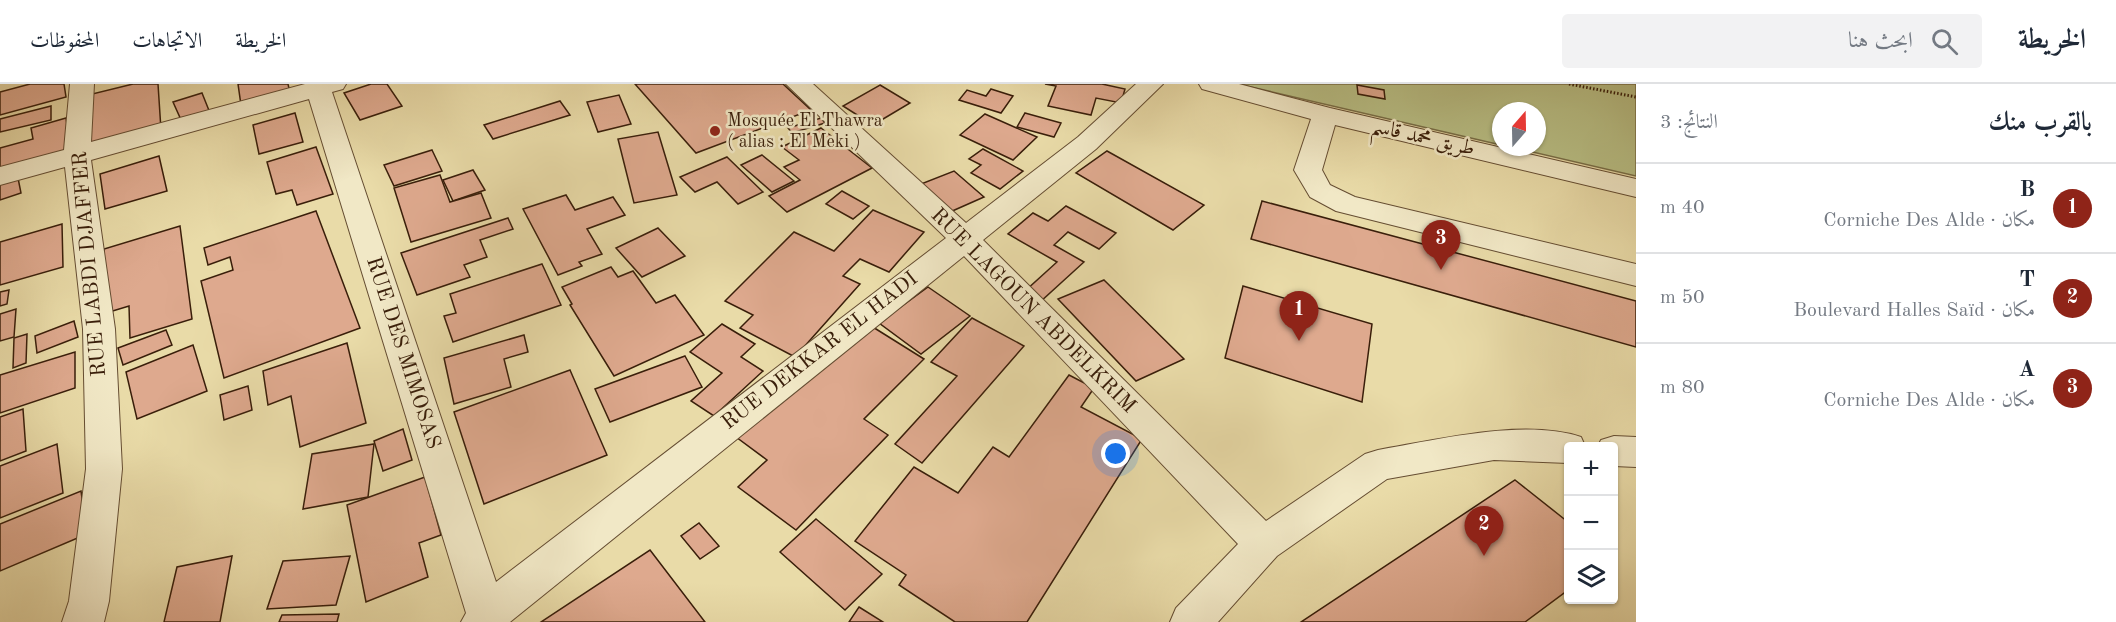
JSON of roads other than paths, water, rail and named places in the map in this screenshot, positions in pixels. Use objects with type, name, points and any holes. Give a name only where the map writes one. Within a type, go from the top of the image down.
[{"type":"street","name":"RUE LABDI DJAFFER","points":[[82,84],[77,155],[99,329],[104,469],[89,601],[83,622]]},
{"type":"street","name":"RUE LAGOUN ABDELKRIM","points":[[798,84],[964,238],[1263,544]]},
{"type":"street","name":"RUE DEKKAR EL HADI","points":[[486,619],[964,238],[1087,143],[1151,84]]},
{"type":"street","name":"طريق محمد قاسم","points":[[1212,84],[1325,115],[1636,188]]},
{"type":"street","points":[[0,176],[323,85]]},
{"type":"street","name":"RUE DES MIMOSAS","points":[[323,85],[486,619]]},
{"type":"street","points":[[1325,115],[1308,170],[1320,191],[1346,204],[1636,275]]},
{"type":"street","points":[[1191,622],[1263,544],[1378,465],[1494,444],[1564,448]]},
{"type":"street","points":[[1618,451],[1636,452]]},
{"type":"place","name":"Mosquée El Thawra ( alias : El Meki )","points":[[715,131]]},
{"type":"place","name":"A","points":[[1441,270]]},
{"type":"place","name":"B","points":[[1299,341]]},
{"type":"place","name":"T","points":[[1484,556]]}]
